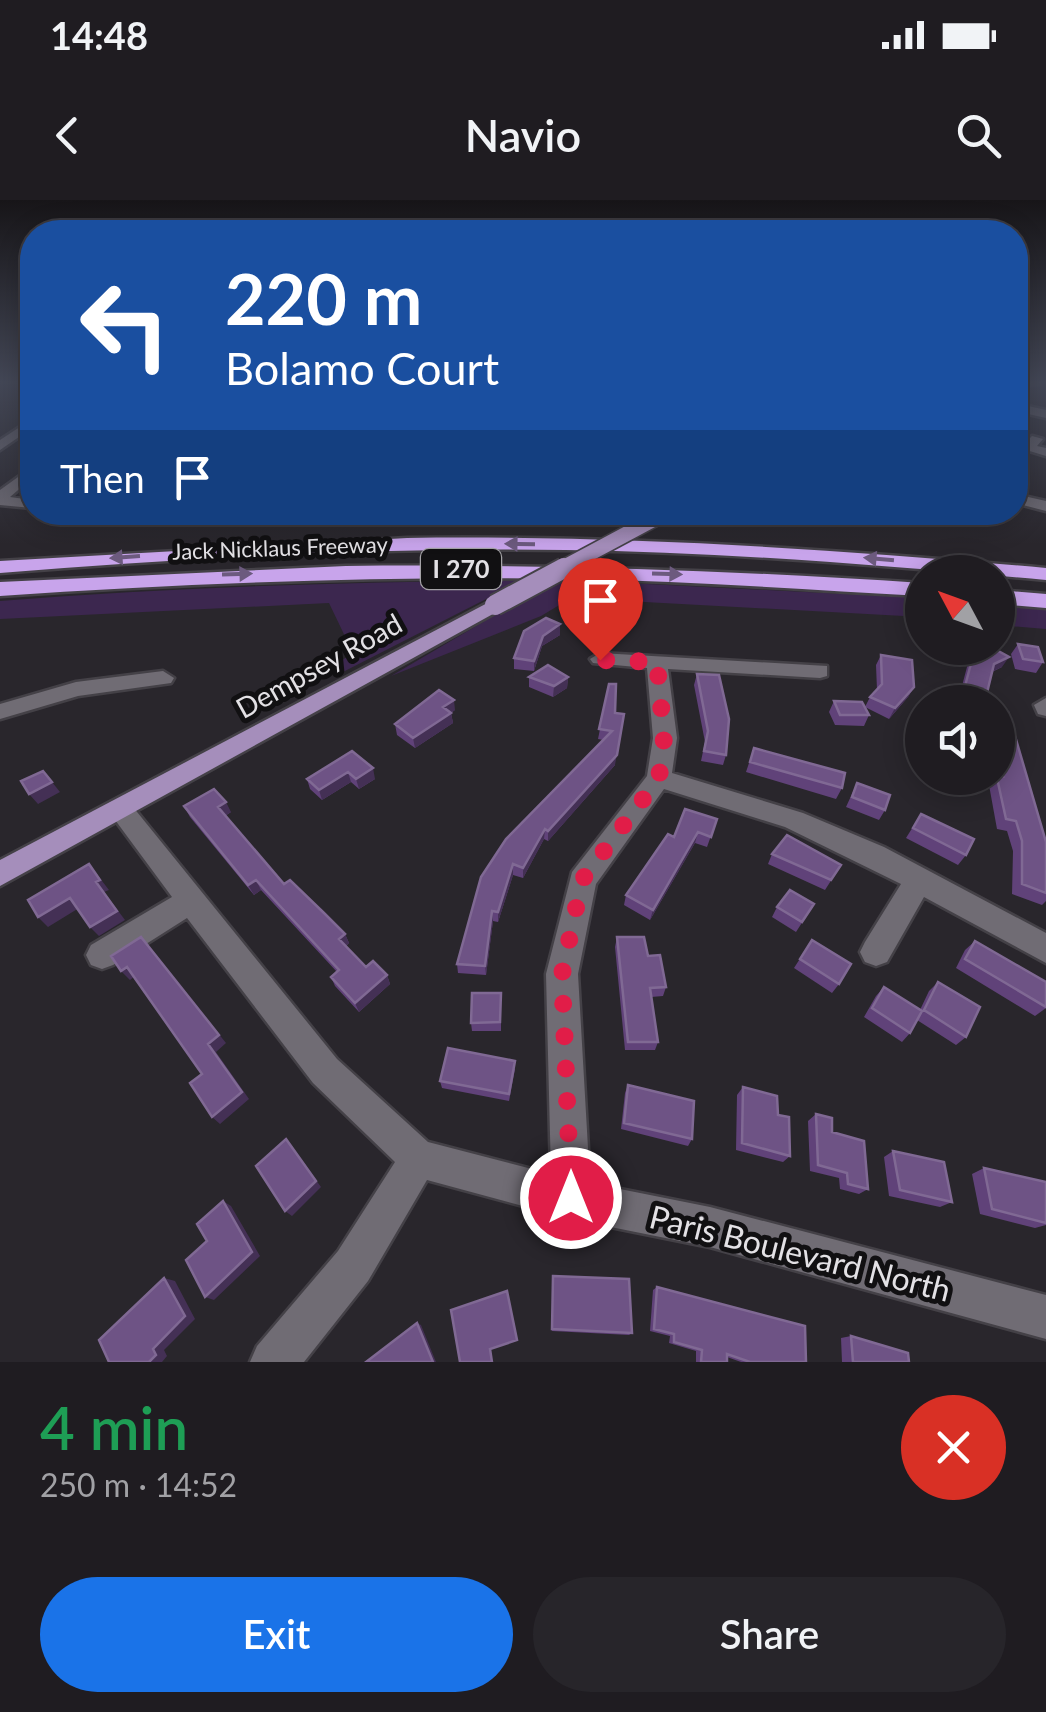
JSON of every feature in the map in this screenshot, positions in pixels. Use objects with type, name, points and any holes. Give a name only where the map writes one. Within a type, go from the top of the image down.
[{"type":"highway","name":"Jack Nicklaus Freeway","points":[[0,567],[209,552],[508,544],[802,554],[1046,574]]},
{"type":"highway","name":"Jack Nicklaus Freeway","points":[[0,589],[177,576],[493,568],[785,578],[905,589]]},
{"type":"highway","points":[[1015,598],[1046,601]]},
{"type":"main road","name":"Dempsey Road","points":[[0,874],[643,525]]},
{"type":"street","points":[[0,499],[20,482]]},
{"type":"street","points":[[600,660],[820,670]]},
{"type":"street","points":[[571,1198],[562,974],[582,880],[659,778],[664,738],[657,662]]},
{"type":"street","points":[[0,712],[76,689],[163,678]]},
{"type":"street","points":[[659,778],[794,820],[874,855],[1046,949]]},
{"type":"street","name":"Paris Boulevard North","points":[[120,809],[325,1071],[418,1158],[571,1198],[710,1227],[1046,1317]]},
{"type":"street","points":[[876,952],[918,881]]},
{"type":"street","points":[[102,955],[191,900]]},
{"type":"street","points":[[273,1362],[316,1317],[397,1201],[418,1158]]},
{"type":"shaded area","points":[[568,580],[905,597],[905,616],[571,598],[541,616],[391,676],[531,594],[494,595],[341,673],[336,664],[353,653],[329,603],[0,619],[0,601],[284,585]]},
{"type":"shaded area","points":[[1015,607],[1046,610],[1046,629],[1015,626]]},
{"type":"building","points":[[546,618],[560,624],[543,636],[534,661],[514,658],[524,631]]},
{"type":"building","points":[[1018,644],[1038,647],[1043,662],[1023,659]]},
{"type":"building","points":[[881,655],[905,659],[905,665],[912,665],[914,685],[905,685],[905,697],[895,708],[870,697],[882,684]]},
{"type":"building","points":[[548,665],[568,677],[554,686],[529,677]]},
{"type":"building","points":[[971,665],[994,665],[989,685],[965,685]]},
{"type":"building","points":[[697,674],[719,675],[729,719],[726,755],[704,751],[708,731]]},
{"type":"building","points":[[609,684],[616,684],[615,713],[624,714],[617,755],[548,831],[545,829],[523,868],[513,864],[498,912],[492,911],[485,966],[457,964],[481,877],[506,839],[612,731],[599,729]]},
{"type":"building","points":[[439,690],[454,700],[443,707],[451,713],[413,738],[395,724]]},
{"type":"building","points":[[834,701],[862,702],[869,715],[840,715]]},
{"type":"building","points":[[1015,736],[1046,842],[1046,893],[1022,884],[1022,841],[1016,821],[1006,819],[1001,795],[1015,795]]},
{"type":"building","points":[[754,748],[845,773],[842,788],[750,762]]},
{"type":"building","points":[[352,751],[373,768],[356,779],[348,772],[319,790],[307,779]]},
{"type":"building","points":[[43,771],[52,782],[29,794],[21,781]]},
{"type":"building","points":[[857,783],[890,795],[885,810],[852,797]]},
{"type":"building","points":[[214,789],[226,802],[218,807],[284,884],[290,880],[345,934],[339,939],[366,967],[373,961],[387,975],[355,1003],[331,977],[339,970],[256,880],[248,885],[184,806]]},
{"type":"building","points":[[685,809],[717,819],[711,837],[698,832],[653,910],[626,895],[668,834],[674,837]]},
{"type":"building","points":[[921,814],[974,839],[966,855],[913,828]]},
{"type":"building","points":[[787,835],[841,865],[831,880],[772,854]]},
{"type":"building","points":[[89,864],[100,880],[96,882],[117,911],[90,927],[70,898],[38,917],[28,900]]},
{"type":"building","points":[[790,890],[814,904],[802,922],[777,907]]},
{"type":"building","points":[[141,937],[219,1035],[208,1044],[242,1092],[212,1117],[190,1083],[202,1074],[127,967],[121,971],[111,956]]},
{"type":"building","points":[[617,937],[644,937],[648,956],[660,955],[666,987],[650,988],[658,1042],[628,1042]]},
{"type":"building","points":[[812,940],[851,964],[839,984],[800,959]]},
{"type":"building","points":[[975,941],[1046,982],[1046,1007],[965,959]]},
{"type":"building","points":[[938,982],[980,1007],[966,1037],[924,1010]]},
{"type":"building","points":[[884,987],[922,1011],[910,1033],[872,1008]]},
{"type":"building","points":[[472,993],[501,993],[500,1022],[471,1023]]},
{"type":"building","points":[[448,1048],[515,1061],[509,1094],[440,1081]]},
{"type":"building","points":[[628,1085],[694,1101],[692,1139],[624,1123]]},
{"type":"building","points":[[743,1087],[777,1096],[778,1115],[789,1117],[790,1156],[742,1143]]},
{"type":"building","points":[[816,1114],[832,1118],[832,1132],[864,1141],[868,1189],[848,1184],[847,1173],[818,1165]]},
{"type":"building","points":[[286,1139],[316,1181],[285,1211],[256,1166]]},
{"type":"building","points":[[893,1151],[944,1162],[952,1202],[900,1190]]},
{"type":"building","points":[[984,1168],[1046,1182],[1046,1223],[992,1209]]},
{"type":"building","points":[[223,1201],[252,1252],[205,1297],[186,1260],[207,1241],[197,1224]]},
{"type":"building","points":[[553,1276],[629,1279],[632,1333],[552,1329]]},
{"type":"building","points":[[164,1278],[185,1316],[153,1349],[156,1355],[149,1362],[109,1362],[99,1340]]},
{"type":"building","points":[[657,1287],[805,1326],[806,1362],[750,1362],[727,1354],[727,1362],[701,1362],[702,1350],[674,1342],[674,1334],[654,1329]]},
{"type":"building","points":[[507,1291],[517,1340],[490,1349],[492,1362],[460,1362],[451,1310]]},
{"type":"building","points":[[417,1323],[433,1362],[366,1362]]},
{"type":"building","points":[[851,1336],[908,1353],[909,1362],[853,1362]]},
{"type":"route","points":[[571,1198],[562,974],[582,880],[659,778],[664,738],[657,662],[600,660]]}]
